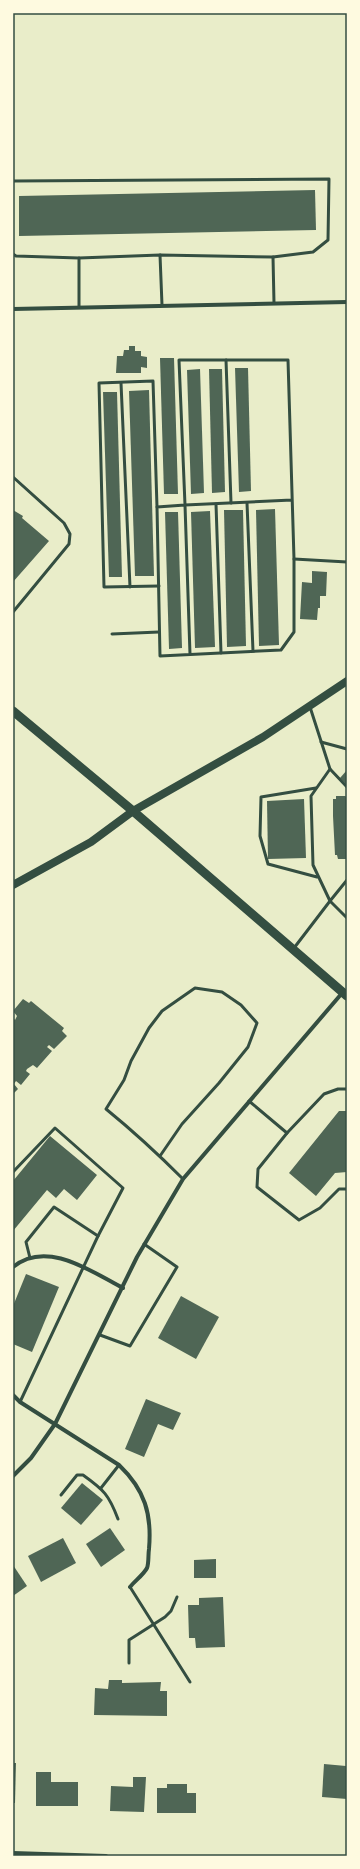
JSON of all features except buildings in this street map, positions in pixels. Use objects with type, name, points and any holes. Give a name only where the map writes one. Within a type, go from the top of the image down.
[{"type":"main road","points":[[13,885],[91,842],[133,811],[263,737],[347,681]]},
{"type":"main road","points":[[13,711],[133,811],[293,949],[346,992]]},
{"type":"street","points":[[13,309],[347,302]]},
{"type":"street","points":[[13,1476],[31,1458],[55,1424],[144,1244],[183,1179],[249,1101],[346,992]]},
{"type":"street","points":[[13,1267],[30,1258],[54,1256],[82,1267],[123,1288]]},
{"type":"street","points":[[13,1395],[20,1402],[119,1465],[140,1489],[147,1505],[149,1526],[147,1568],[130,1586]]},
{"type":"street","points":[[13,1854],[106,1856]]},
{"type":"lane","points":[[13,181],[329,179],[328,240],[313,252],[273,257],[160,255],[79,258],[16,256],[13,254]]},
{"type":"lane","points":[[160,255],[162,305]]},
{"type":"lane","points":[[273,257],[274,303]]},
{"type":"lane","points":[[78,307],[79,258]]},
{"type":"lane","points":[[159,586],[104,587],[99,384],[153,382],[157,507],[159,586],[159,632],[160,656],[281,650],[294,632],[294,559],[288,360],[179,360],[190,654]]},
{"type":"lane","points":[[226,360],[231,503]]},
{"type":"lane","points":[[121,383],[130,587]]},
{"type":"lane","points":[[13,477],[64,523],[70,534],[69,544],[13,612]]},
{"type":"lane","points":[[157,507],[292,500]]},
{"type":"lane","points":[[247,503],[253,651]]},
{"type":"lane","points":[[216,504],[220,653]]},
{"type":"lane","points":[[294,559],[347,562]]},
{"type":"lane","points":[[112,634],[159,632]]},
{"type":"lane","points":[[309,706],[330,769],[347,787]]},
{"type":"lane","points":[[321,742],[347,749]]},
{"type":"lane","points":[[330,769],[311,796],[313,865],[317,877],[330,902],[347,918]]},
{"type":"lane","points":[[316,788],[261,797],[260,836],[268,864],[317,877]]},
{"type":"lane","points":[[293,949],[347,880]]},
{"type":"lane","points":[[160,1156],[182,1124],[248,1047],[257,1023],[241,1004],[222,992],[195,988],[162,1011],[140,1042],[124,1080],[106,1109],[160,1156],[183,1179]]},
{"type":"lane","points":[[347,1089],[338,1089],[324,1094],[288,1132],[258,1169],[257,1187],[299,1220],[320,1208],[339,1189],[347,1189]]},
{"type":"lane","points":[[249,1101],[288,1132]]},
{"type":"lane","points":[[13,1172],[55,1128],[124,1188],[82,1267],[20,1402]]},
{"type":"lane","points":[[30,1258],[26,1242],[54,1207],[98,1236]]},
{"type":"lane","points":[[100,1335],[130,1346],[177,1267],[144,1244]]},
{"type":"lane","points":[[101,1488],[119,1465]]},
{"type":"lane","points":[[61,1495],[77,1475],[83,1475],[101,1488],[111,1500],[118,1519]]},
{"type":"lane","points":[[130,1586],[190,1682]]},
{"type":"lane","points":[[129,1662],[129,1640],[171,1611],[177,1597]]}]
